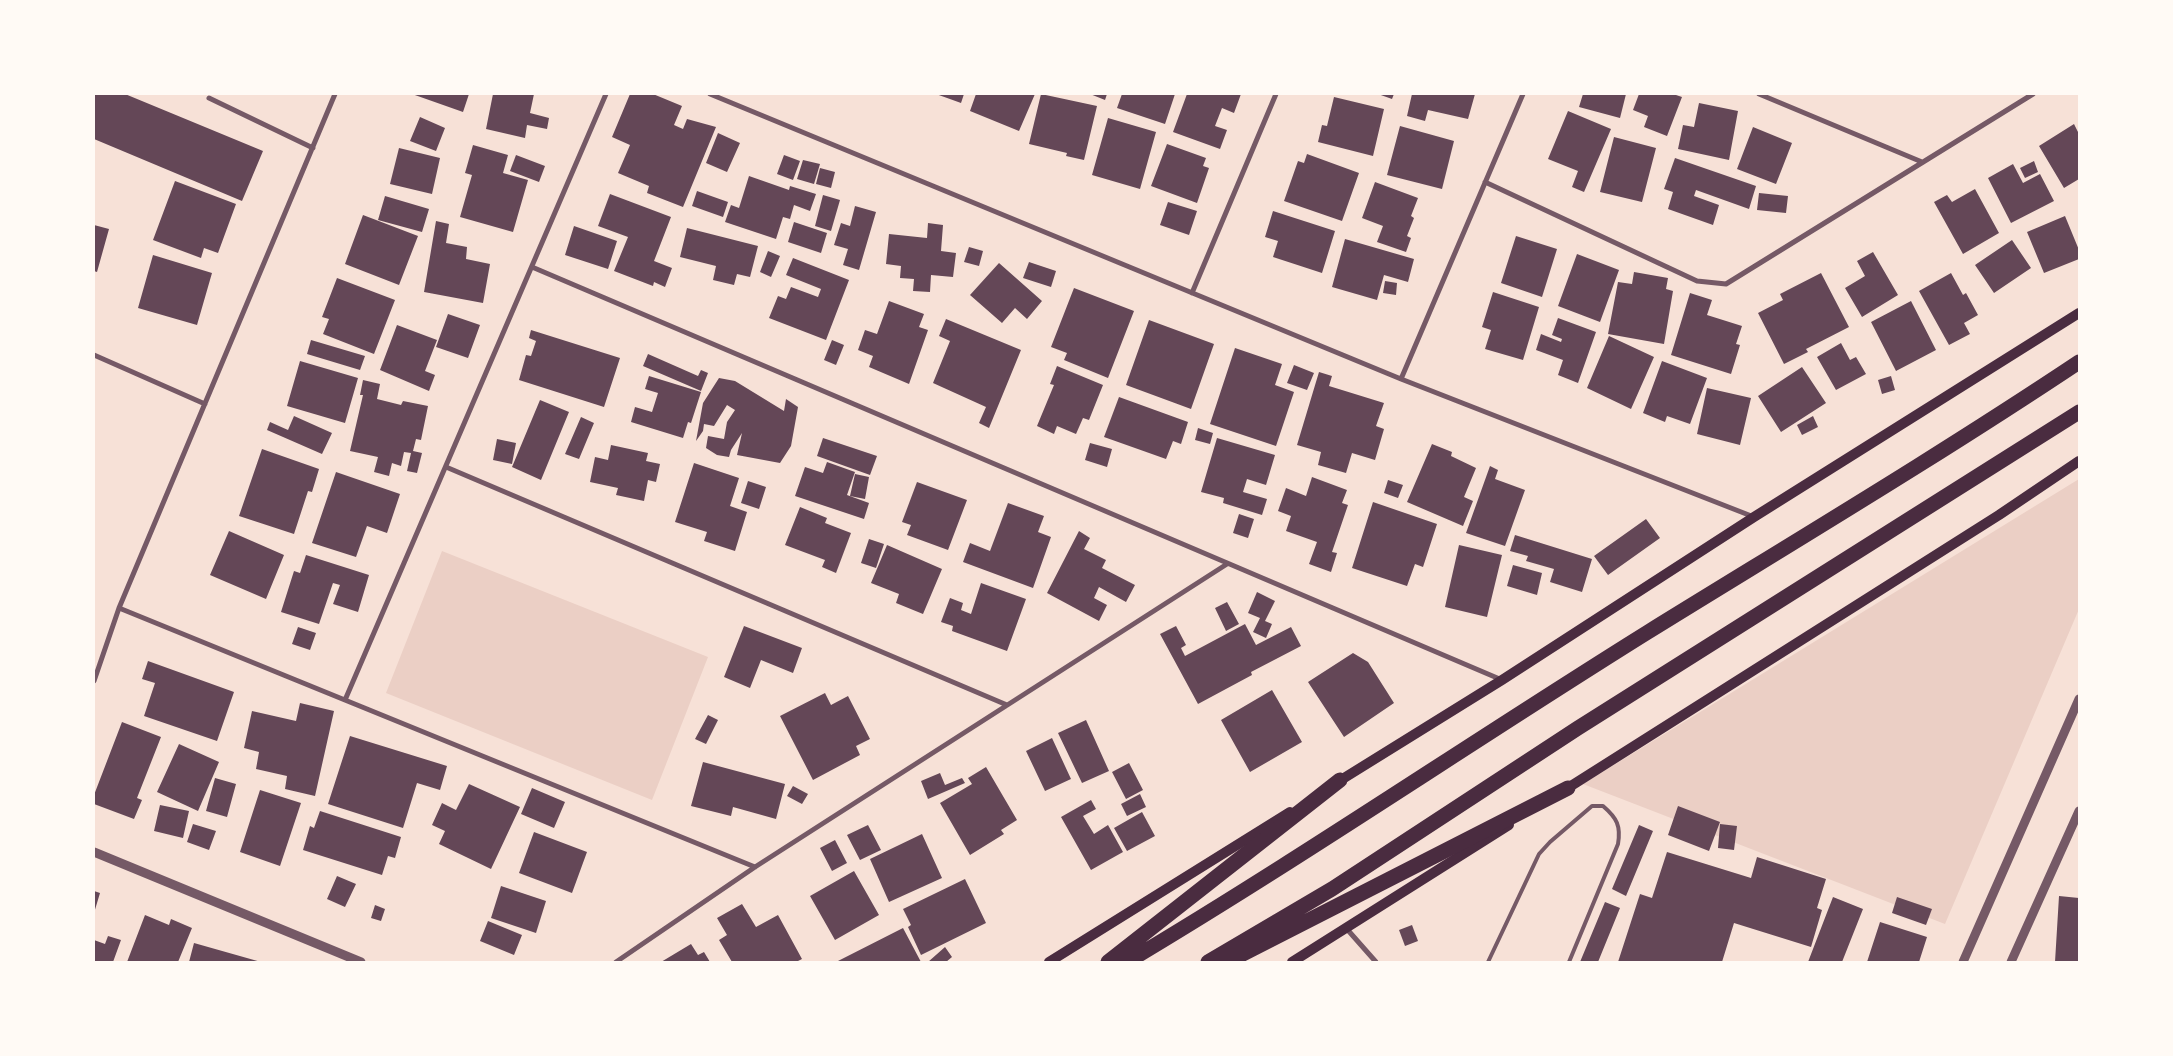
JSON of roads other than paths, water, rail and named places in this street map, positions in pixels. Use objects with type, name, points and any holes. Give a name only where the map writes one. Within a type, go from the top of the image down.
[{"type":"highway","points":[[1127,962],[1222,905],[1647,633],[1872,495],[2079,362]]},
{"type":"highway","points":[[1208,962],[1332,889],[1570,734],[2079,412]]},
{"type":"highway","points":[[1108,962],[1340,780]]},
{"type":"highway","points":[[1226,962],[1568,788]]},
{"type":"main road","points":[[1049,962],[1502,680],[1754,517],[2079,313]]},
{"type":"main road","points":[[1292,962],[1999,515],[2068,468],[2079,463]]},
{"type":"street","points":[[94,681],[119,608],[335,94]]},
{"type":"street","points":[[346,700],[606,94]]},
{"type":"street","points":[[710,94],[1401,379],[1754,517]]},
{"type":"street","points":[[1192,293],[1276,94]]},
{"type":"street","points":[[1401,379],[1523,94]]},
{"type":"street","points":[[1759,94],[1922,162]]},
{"type":"street","points":[[1485,182],[1697,281],[1726,284],[2033,94]]},
{"type":"street","points":[[209,98],[312,148]]},
{"type":"street","points":[[532,267],[1502,680]]},
{"type":"street","points":[[94,355],[205,404]]},
{"type":"street","points":[[446,467],[1007,705]]},
{"type":"street","points":[[616,962],[755,867],[1226,564]]},
{"type":"street","points":[[119,608],[755,867]]},
{"type":"street","points":[[1963,962],[2079,699]]},
{"type":"street","points":[[2011,962],[2079,811]]},
{"type":"street","points":[[94,852],[361,962]]},
{"type":"street","points":[[1346,928],[1376,962]]},
{"type":"lane","points":[[1488,962],[1539,854],[1550,842],[1592,806],[1603,806],[1616,818],[1620,830],[1618,844],[1569,962]]}]
